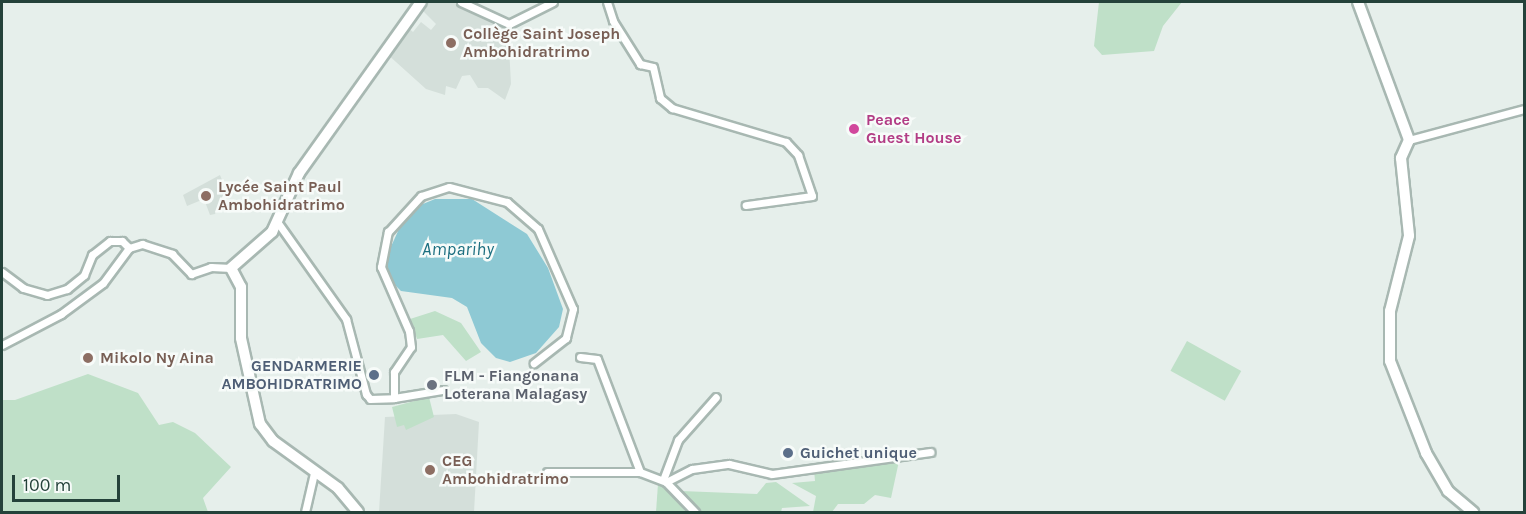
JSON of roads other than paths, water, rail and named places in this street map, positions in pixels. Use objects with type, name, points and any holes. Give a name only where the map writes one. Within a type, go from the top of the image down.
[{"type":"street","points":[[2,345],[61,314],[103,283],[129,248],[142,244],[158,246],[191,274],[211,267],[231,268],[259,247],[278,223],[299,173],[421,2]]},
{"type":"street","points":[[460,2],[509,24],[553,2]]},
{"type":"street","points":[[607,2],[613,21],[640,64],[653,67],[660,98],[667,104],[786,142],[798,155],[812,196],[746,205]]},
{"type":"street","points":[[1358,2],[1409,140],[1401,158],[1409,236],[1390,310],[1390,361],[1426,453],[1448,491],[1473,513]]},
{"type":"street","points":[[1409,140],[1524,110]]},
{"type":"street","points":[[394,398],[394,372],[411,347],[409,331],[385,283],[382,246],[395,219],[421,196],[449,187],[507,202],[538,229],[559,271],[573,309],[571,328],[566,338],[534,363]]},
{"type":"street","points":[[278,223],[346,319],[366,394],[370,399],[394,398],[443,390]]},
{"type":"street","points":[[2,272],[23,288],[47,295],[67,289],[84,275],[92,255],[110,241],[122,241],[129,248]]},
{"type":"street","points":[[231,268],[241,287],[242,338],[260,424],[273,441],[300,457],[314,474],[338,488],[358,513]]},
{"type":"street","points":[[580,357],[597,359],[640,472]]},
{"type":"street","points":[[664,481],[678,440],[716,396]]},
{"type":"street","points":[[664,481],[692,469],[729,464],[772,474],[930,452]]},
{"type":"street","points":[[547,472],[640,472],[664,481],[695,513]]},
{"type":"street","points":[[305,513],[314,474]]},
{"type":"water","name":"Amparihy","points":[[435,199],[472,199],[527,234],[548,268],[563,309],[559,327],[536,353],[510,362],[496,358],[481,343],[467,307],[452,298],[401,291],[386,276],[389,251],[399,229],[418,206]]},
{"type":"place","name":"Collège Saint Joseph Ambohidratrimo","points":[[451,43]]},
{"type":"place","name":"Peace Guest House","points":[[854,129]]},
{"type":"place","name":"Lycée Saint Paul Ambohidratrimo","points":[[206,196]]},
{"type":"place","name":"Mikolo Ny Aina","points":[[88,358]]},
{"type":"place","name":"GENDARMERIE AMBOHIDRATRIMO","points":[[374,375]]},
{"type":"place","name":"FLM - Fiangonana Loterana Malagasy","points":[[432,385]]},
{"type":"place","name":"Guichet unique","points":[[788,453]]},
{"type":"place","name":"CEG Ambohidratrimo","points":[[430,470]]}]
